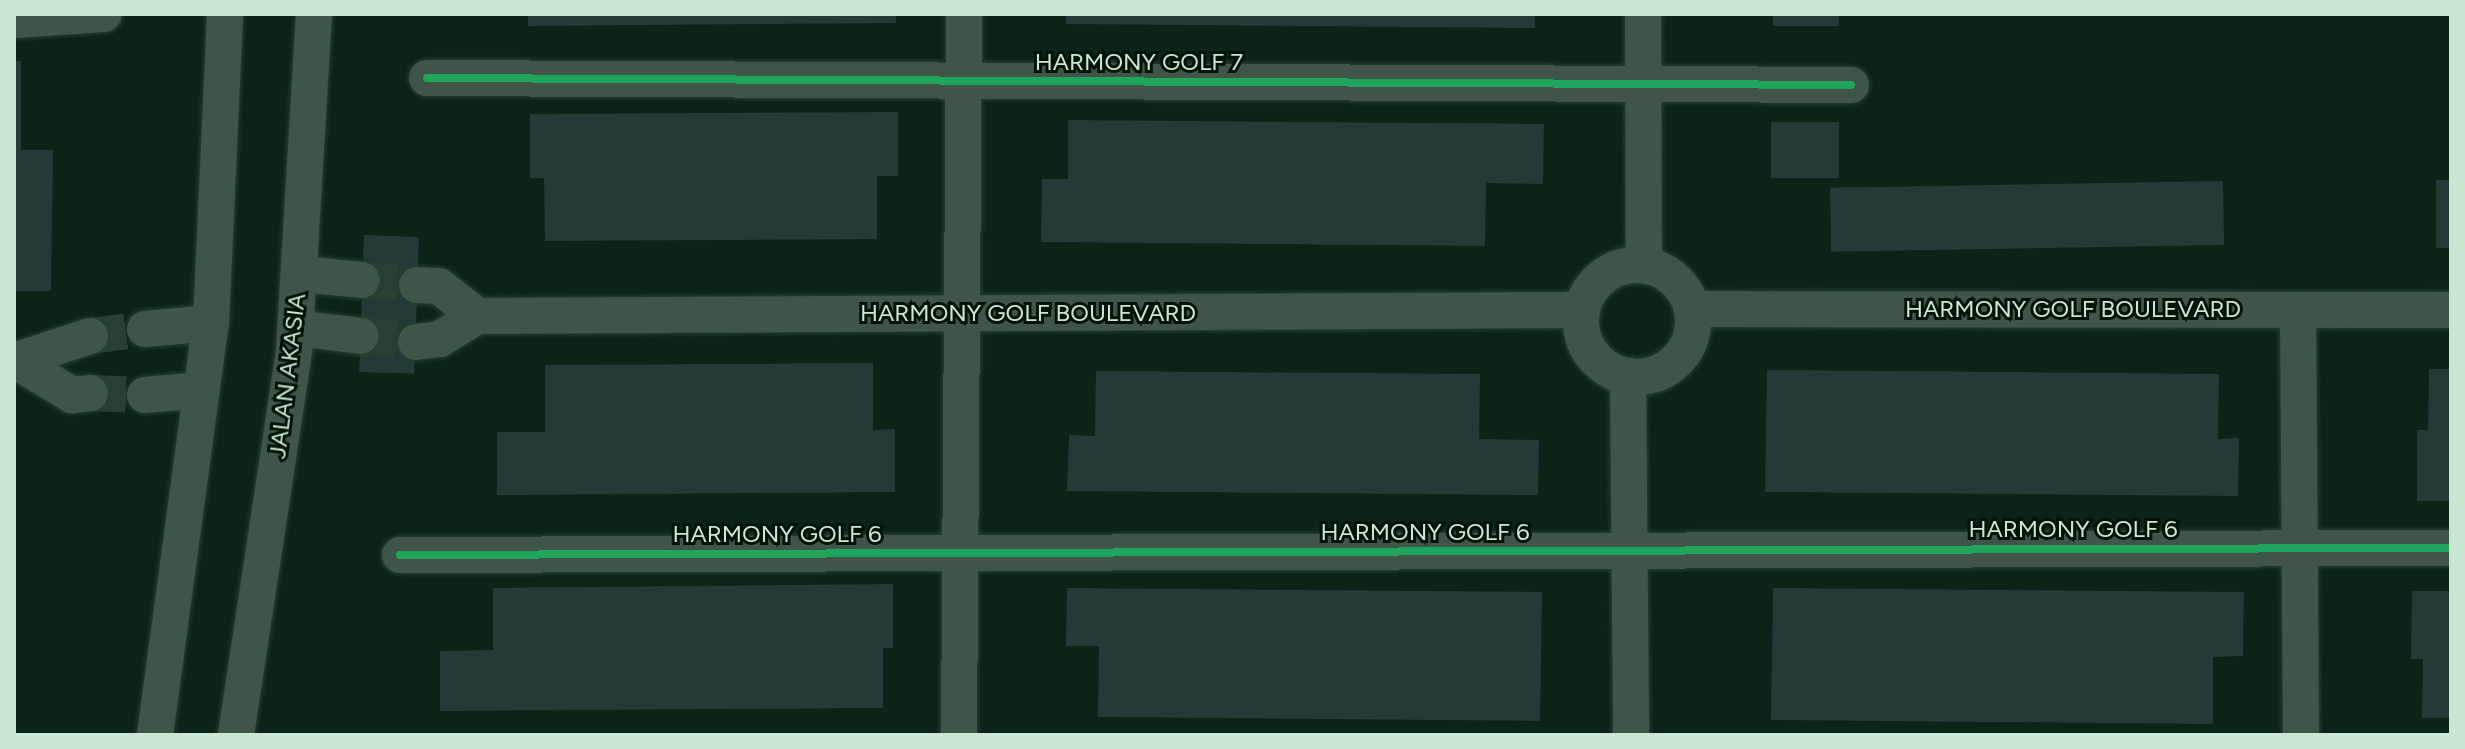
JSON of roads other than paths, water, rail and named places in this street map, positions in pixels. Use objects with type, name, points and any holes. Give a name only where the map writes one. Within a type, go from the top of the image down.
[{"type":"street","points":[[155,735],[211,323],[225,14]]},
{"type":"street","name":"JALAN AKASIA","points":[[236,735],[296,328],[314,14]]},
{"type":"street","points":[[959,735],[964,14]]},
{"type":"street","points":[[1643,14],[1644,264]]},
{"type":"street","points":[[14,20],[104,15]]},
{"type":"street","name":"HARMONY GOLF 7","points":[[427,78],[1851,85]]},
{"type":"street","points":[[1644,264],[1664,269],[1694,309],[1694,328],[1677,359],[1647,376],[1628,376],[1607,370],[1590,354],[1579,333],[1579,310],[1607,274],[1644,264]]},
{"type":"street","points":[[299,274],[362,280]]},
{"type":"street","points":[[416,342],[440,339],[477,316],[439,286],[417,285]]},
{"type":"street","name":"HARMONY GOLF BOULEVARD","points":[[1694,309],[2451,310]]},
{"type":"street","name":"HARMONY GOLF BOULEVARD","points":[[477,316],[1579,310]]},
{"type":"street","points":[[2298,310],[2301,735]]},
{"type":"street","points":[[145,329],[211,323]]},
{"type":"street","points":[[296,328],[361,336]]},
{"type":"street","points":[[15,361],[90,336]]},
{"type":"street","points":[[15,361],[72,395],[90,393]]},
{"type":"street","points":[[1628,376],[1631,735]]},
{"type":"street","points":[[145,395],[202,390]]},
{"type":"street","name":"HARMONY GOLF 6","points":[[400,555],[2451,548]]},
{"type":"tunnel","points":[[362,280],[417,285]]},
{"type":"tunnel","points":[[90,336],[145,329]]},
{"type":"tunnel","points":[[361,336],[416,342]]},
{"type":"tunnel","points":[[90,393],[145,395]]}]
